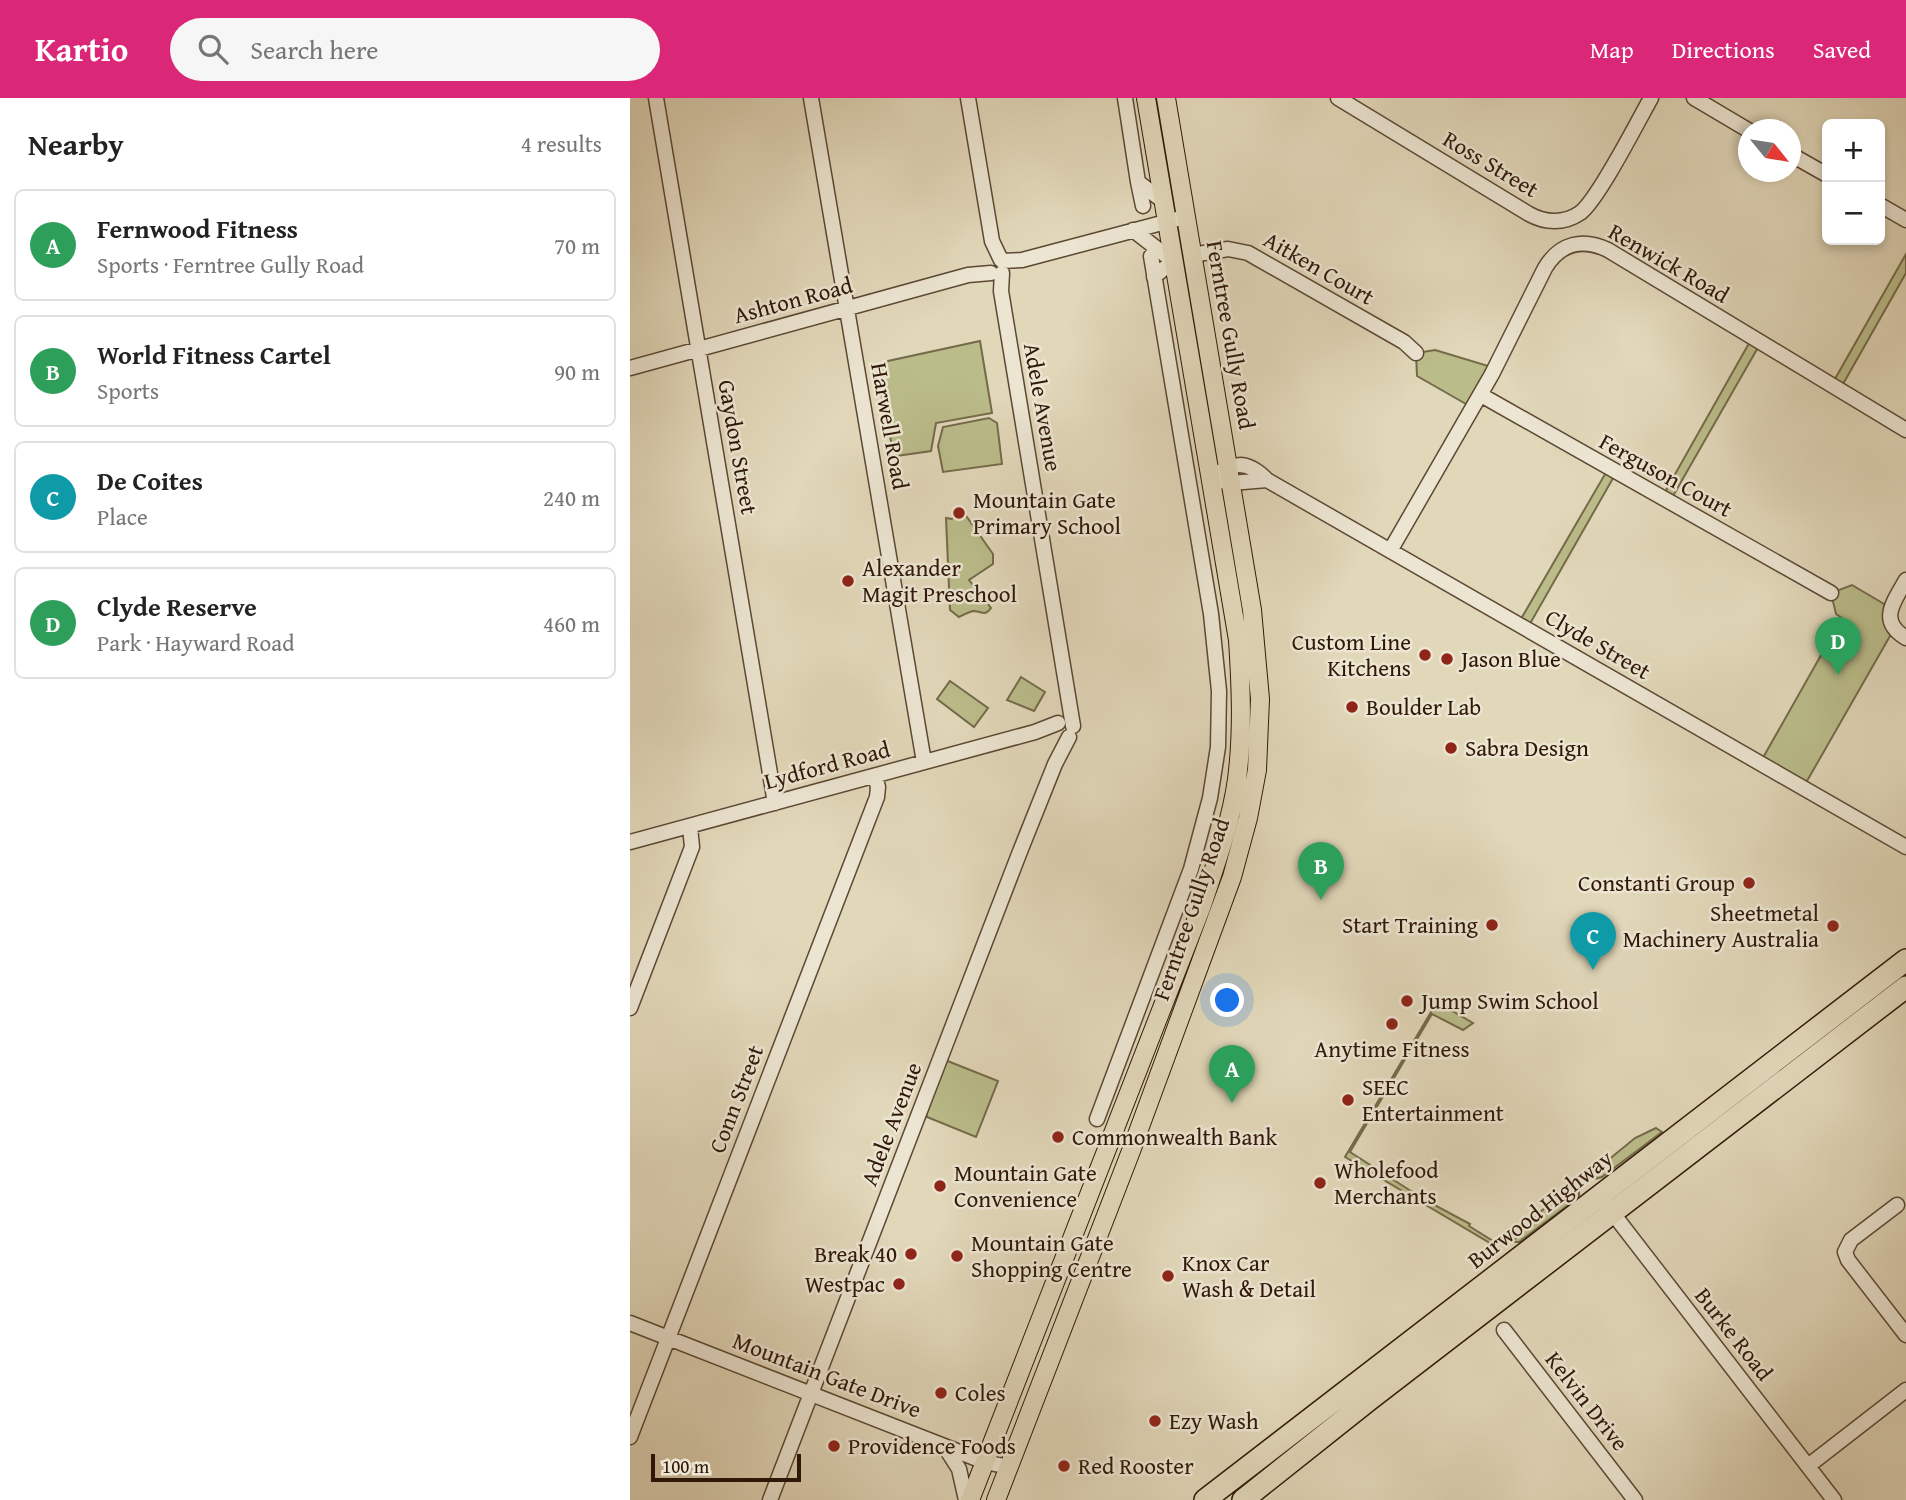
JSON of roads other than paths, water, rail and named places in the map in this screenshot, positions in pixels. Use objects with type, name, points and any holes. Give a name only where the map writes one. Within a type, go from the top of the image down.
[{"type":"highway","name":"Burwood Highway","points":[[1243,1500],[1906,960]]},
{"type":"highway","name":"Burwood Highway","points":[[1205,1500],[1906,987]]},
{"type":"main road","name":"Ferntree Gully Road","points":[[968,1500],[1202,908],[1220,852],[1236,782],[1242,699],[1238,640],[1146,98]]},
{"type":"main road","name":"Ferntree Gully Road","points":[[996,1500],[1165,1060],[1232,877],[1248,818],[1257,770],[1260,699],[1257,652],[1230,474],[1166,98]]},
{"type":"main road","points":[[1145,1052],[1165,1060]]},
{"type":"street","name":"Gaydon Street","points":[[656,98],[775,803]]},
{"type":"street","name":"Harwell Road","points":[[811,98],[923,762]]},
{"type":"street","name":"Adele Avenue","points":[[770,1500],[1055,764],[1069,695],[968,98]]},
{"type":"street","points":[[1125,98],[1143,206]]},
{"type":"street","name":"Ross Street","points":[[1338,98],[1529,214],[1556,221],[1568,219],[1587,207],[1651,98]]},
{"type":"street","points":[[1694,98],[1738,124]]},
{"type":"street","points":[[1801,160],[1822,172]]},
{"type":"street","points":[[1138,182],[1163,201]]},
{"type":"street","points":[[1885,208],[1906,220]]},
{"type":"street","name":"Ashton Road","points":[[630,368],[1133,230],[1186,218]]},
{"type":"street","points":[[1133,230],[1173,261]]},
{"type":"street","name":"Renwick Road","points":[[1390,551],[1480,395],[1551,258],[1567,246],[1587,243],[1608,250],[1906,430]]},
{"type":"street","name":"Aitken Court","points":[[1192,255],[1228,249],[1247,253],[1404,342],[1416,353]]},
{"type":"street","name":"Ferntree Gully Road","points":[[1097,1119],[1172,923],[1203,828],[1218,747],[1219,691],[1211,614],[1151,256]]},
{"type":"street","name":"Ferntree Gully Road","points":[[1154,277],[1173,261]]},
{"type":"street","name":"Ferguson Court","points":[[1480,395],[1831,593]]},
{"type":"street","points":[[1185,455],[1209,472],[1230,474]]},
{"type":"street","name":"Clyde Street","points":[[1230,474],[1243,465],[1258,472],[1267,480],[1906,847]]},
{"type":"street","points":[[1201,547],[1217,520]]},
{"type":"street","points":[[1906,580],[1890,613],[1894,629],[1906,638]]},
{"type":"street","name":"Lydford Road","points":[[630,842],[1035,732],[1063,729]]},
{"type":"street","name":"Conn Street","points":[[630,1437],[877,797],[875,776]]},
{"type":"street","points":[[630,1009],[692,847],[690,827]]},
{"type":"street","points":[[1203,828],[1220,852]]},
{"type":"street","points":[[1172,923],[1202,908]]},
{"type":"street","points":[[1106,1094],[1121,1116]]},
{"type":"street","name":"Burke Road","points":[[1606,1204],[1834,1500]]},
{"type":"street","points":[[1897,1205],[1840,1249],[1906,1335]]},
{"type":"street","name":"Mountain Gate Drive","points":[[630,1322],[985,1462],[1009,1467]]},
{"type":"street","name":"Kelvin Drive","points":[[1504,1330],[1635,1500]]},
{"type":"street","points":[[1808,1466],[1906,1390]]},
{"type":"street","points":[[945,1446],[959,1469],[968,1500]]},
{"type":"place","name":"Mountain Gate Primary School","points":[[959,513]]},
{"type":"place","name":"Alexander Magit Preschool","points":[[848,581]]},
{"type":"place","name":"Custom Line Kitchens","points":[[1425,655]]},
{"type":"place","name":"Jason Blue","points":[[1447,659]]},
{"type":"place","name":"Clyde Reserve","points":[[1838,675]]},
{"type":"place","name":"Boulder Lab","points":[[1352,707]]},
{"type":"place","name":"Sabra Design","points":[[1451,748]]},
{"type":"place","name":"Constanti Group","points":[[1749,883]]},
{"type":"place","name":"World Fitness Cartel","points":[[1321,900]]},
{"type":"place","name":"Start Training","points":[[1492,925]]},
{"type":"place","name":"Sheetmetal Machinery Australia","points":[[1833,926]]},
{"type":"place","name":"De Coites","points":[[1593,970]]},
{"type":"place","name":"Jump Swim School","points":[[1407,1001]]},
{"type":"place","name":"Anytime Fitness","points":[[1392,1024]]},
{"type":"place","name":"SEEC Entertainment","points":[[1348,1100]]},
{"type":"place","name":"Fernwood Fitness","points":[[1232,1103]]},
{"type":"place","name":"Commonwealth Bank","points":[[1058,1137]]},
{"type":"place","name":"Wholefood Merchants","points":[[1320,1183]]},
{"type":"place","name":"Mountain Gate Convenience","points":[[940,1186]]},
{"type":"place","name":"Break 40","points":[[911,1254]]},
{"type":"place","name":"Mountain Gate Shopping Centre","points":[[957,1256]]},
{"type":"place","name":"Knox Car Wash & Detail","points":[[1168,1276]]},
{"type":"place","name":"Westpac","points":[[899,1284]]},
{"type":"place","name":"Coles","points":[[941,1393]]},
{"type":"place","name":"Ezy Wash","points":[[1155,1421]]},
{"type":"place","name":"Providence Foods","points":[[834,1446]]},
{"type":"place","name":"Red Rooster","points":[[1064,1466]]}]
